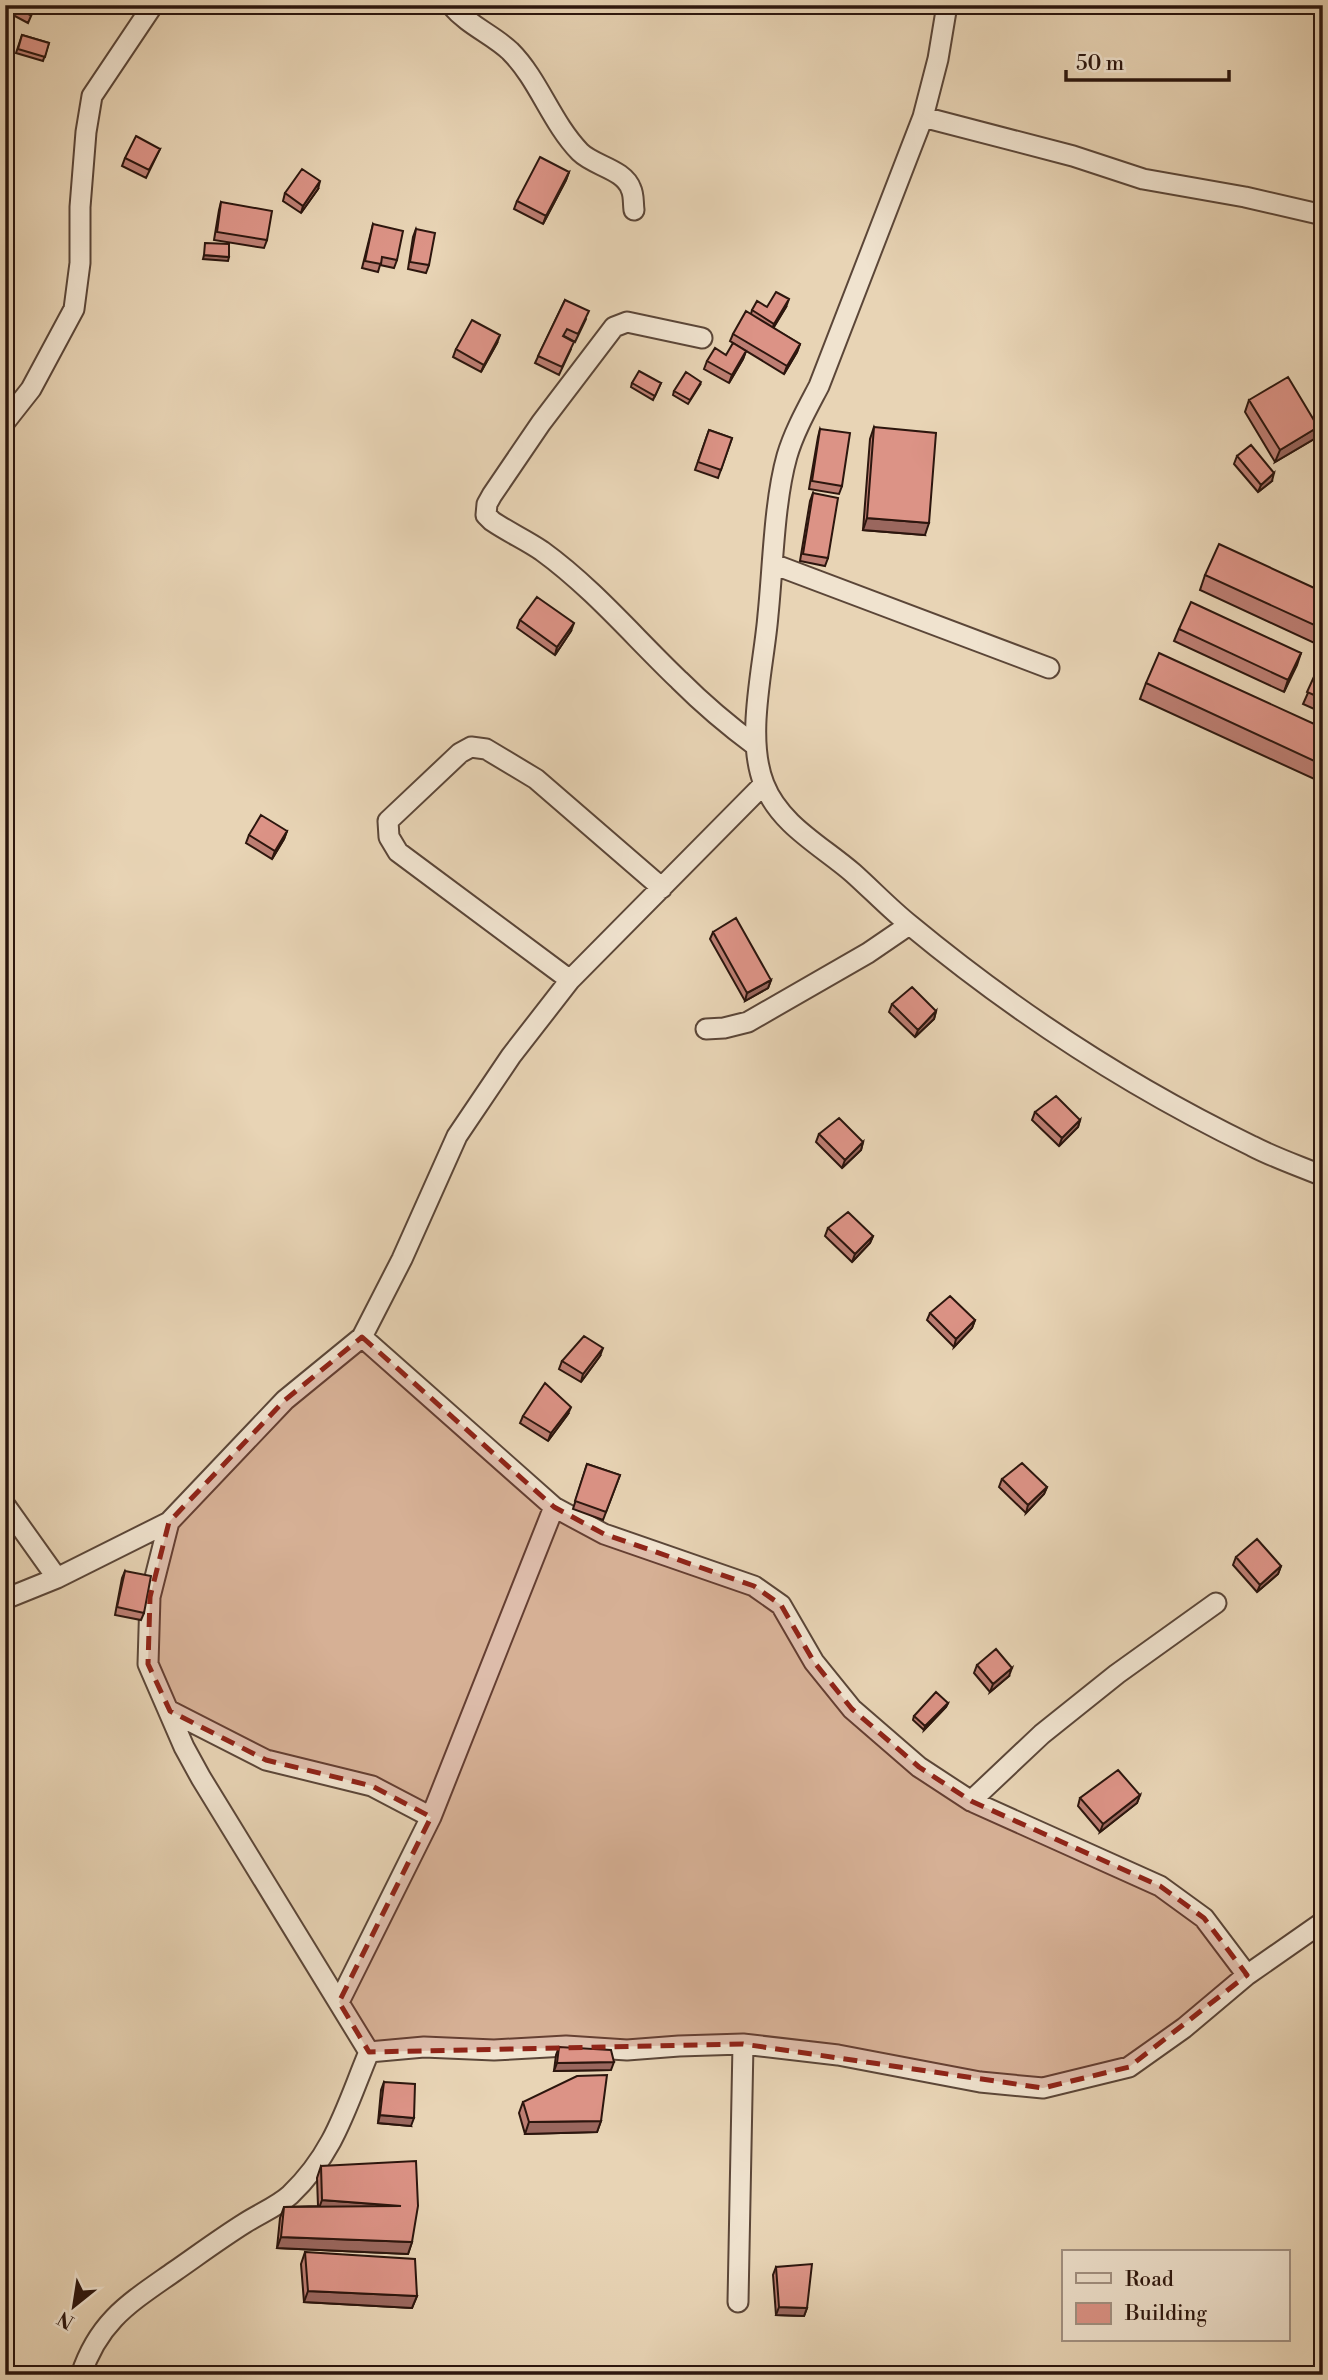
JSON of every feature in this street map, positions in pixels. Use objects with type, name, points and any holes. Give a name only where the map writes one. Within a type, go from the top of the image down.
[{"type":"street","points":[[5,422],[37,380],[74,309],[80,263],[80,207],[90,103],[99,83],[153,5]]},
{"type":"street","points":[[451,5],[482,33],[507,48],[519,60],[558,124],[583,154],[625,179],[632,190],[634,210]]},
{"type":"street","points":[[947,5],[938,59],[923,117],[818,386],[798,426],[787,457],[758,711],[756,746],[764,784],[779,810],[807,838],[850,870],[909,925],[1023,1010],[1094,1058],[1173,1105],[1253,1147],[1323,1176]]},
{"type":"street","points":[[923,117],[1073,156],[1143,179],[1245,197],[1323,215]]},
{"type":"street","points":[[702,338],[627,322],[614,327],[534,433],[492,495],[487,504],[486,515],[542,551],[568,573],[617,617],[678,680],[756,746]]},
{"type":"street","points":[[773,564],[1049,668]]},
{"type":"street","points":[[570,980],[398,852],[388,837],[388,821],[460,753],[471,747],[486,749],[536,779],[662,888]]},
{"type":"street","points":[[5,1599],[57,1578],[169,1522],[285,1400],[362,1337],[402,1259],[457,1136],[511,1056],[570,980],[764,784]]},
{"type":"street","points":[[706,1029],[748,1022],[868,953],[909,925]]},
{"type":"street","points":[[362,1337],[554,1507],[604,1534],[754,1586],[781,1605],[814,1662],[852,1709],[919,1767],[971,1801],[1160,1886],[1204,1919],[1247,1975]]},
{"type":"street","points":[[5,1505],[57,1578]]},
{"type":"street","points":[[339,2002],[431,1817],[554,1507]]},
{"type":"street","points":[[169,1522],[150,1597],[148,1664],[201,1778],[369,2052]]},
{"type":"street","points":[[971,1801],[1042,1734],[1117,1674],[1216,1603]]},
{"type":"street","points":[[170,1711],[266,1760],[372,1786],[431,1817]]},
{"type":"street","points":[[369,2052],[424,2047],[494,2050],[566,2046],[627,2050],[743,2044],[838,2055],[979,2082],[1043,2088],[1129,2067],[1184,2028],[1247,1975],[1323,1922]]},
{"type":"street","points":[[738,2302],[743,2044]]},
{"type":"street","points":[[81,2375],[88,2355],[105,2328],[134,2298],[245,2222],[288,2197],[316,2168],[342,2124],[369,2052]]},
{"type":"highlighted area","points":[[362,1337],[554,1507],[604,1534],[754,1586],[781,1605],[814,1662],[852,1709],[919,1767],[971,1801],[1160,1886],[1204,1918],[1247,1975],[1129,2067],[1043,2088],[743,2044],[369,2052],[339,2002],[431,1817],[372,1786],[266,1760],[170,1711],[148,1664],[150,1597],[169,1522],[285,1400]]},
{"type":"building","points":[[35,5],[30,15],[14,7]]},
{"type":"building","points":[[22,35],[49,43],[45,57],[18,49]]},
{"type":"building","points":[[136,136],[160,149],[149,170],[125,158]]},
{"type":"building","points":[[540,157],[569,172],[546,216],[517,201]]},
{"type":"building","points":[[302,169],[320,181],[303,206],[285,193]]},
{"type":"building","points":[[221,202],[272,211],[267,240],[217,232]]},
{"type":"building","points":[[373,224],[403,231],[397,260],[382,257],[381,264],[365,261]]},
{"type":"building","points":[[416,229],[435,233],[429,265],[410,262]]},
{"type":"building","points":[[205,243],[229,244],[229,257],[204,255]]},
{"type":"building","points":[[776,292],[789,299],[774,324],[752,310],[757,301],[767,307]]},
{"type":"building","points":[[565,300],[589,311],[578,334],[567,329],[563,336],[574,342],[562,367],[538,356]]},
{"type":"building","points":[[746,311],[800,344],[787,366],[733,334]]},
{"type":"building","points":[[472,320],[500,335],[484,365],[456,349]]},
{"type":"building","points":[[733,343],[746,351],[732,375],[707,361],[715,348],[726,355]]},
{"type":"building","points":[[639,371],[661,383],[655,396],[632,383]]},
{"type":"building","points":[[686,372],[701,382],[690,400],[674,391]]},
{"type":"building","points":[[1288,377],[1318,427],[1280,450],[1249,400]]},
{"type":"building","points":[[874,427],[936,433],[929,523],[867,518]]},
{"type":"building","points":[[820,429],[850,433],[842,486],[812,481]]},
{"type":"building","points":[[709,430],[732,438],[721,470],[698,462]]},
{"type":"building","points":[[1251,445],[1274,473],[1261,485],[1237,456]]},
{"type":"building","points":[[813,493],[838,498],[828,558],[803,554]]},
{"type":"building","points":[[1219,544],[1323,592],[1323,629],[1205,575]]},
{"type":"building","points":[[537,597],[574,623],[557,647],[520,620]]},
{"type":"building","points":[[1191,602],[1301,653],[1288,680],[1179,629]]},
{"type":"building","points":[[1159,653],[1323,728],[1323,765],[1146,683]]},
{"type":"building","points":[[1323,659],[1323,699],[1307,692]]},
{"type":"building","points":[[261,815],[287,831],[275,851],[249,835]]},
{"type":"building","points":[[736,918],[771,980],[747,993],[713,932]]},
{"type":"building","points":[[912,987],[936,1011],[918,1030],[892,1004]]},
{"type":"building","points":[[1056,1096],[1080,1120],[1062,1138],[1035,1112]]},
{"type":"building","points":[[839,1118],[863,1142],[845,1160],[819,1134]]},
{"type":"building","points":[[848,1212],[873,1236],[855,1254],[828,1228]]},
{"type":"building","points":[[950,1296],[975,1320],[956,1339],[930,1313]]},
{"type":"building","points":[[584,1336],[603,1348],[583,1374],[562,1361]]},
{"type":"building","points":[[545,1383],[571,1407],[551,1433],[523,1416]]},
{"type":"building","points":[[1022,1463],[1047,1487],[1028,1505],[1002,1479]]},
{"type":"building","points":[[587,1464],[620,1475],[606,1512],[575,1501]]},
{"type":"building","points":[[1257,1539],[1281,1566],[1260,1585],[1236,1557]]},
{"type":"building","points":[[125,1571],[151,1576],[144,1613],[117,1607]]},
{"type":"building","points":[[996,1649],[1012,1668],[993,1684],[977,1665]]},
{"type":"building","points":[[936,1692],[948,1703],[925,1726],[914,1716]]},
{"type":"building","points":[[1118,1770],[1140,1795],[1103,1824],[1080,1798]]},
{"type":"building","points":[[559,2047],[611,2050],[614,2062],[557,2063]]},
{"type":"building","points":[[607,2075],[601,2121],[529,2122],[523,2102],[577,2076]]},
{"type":"building","points":[[384,2082],[415,2084],[414,2118],[380,2115]]},
{"type":"building","points":[[416,2161],[418,2206],[412,2242],[281,2237],[284,2207],[401,2206],[322,2200],[321,2166]]},
{"type":"building","points":[[305,2252],[415,2259],[417,2296],[308,2291]]},
{"type":"building","points":[[812,2264],[807,2308],[779,2307],[776,2267]]}]
